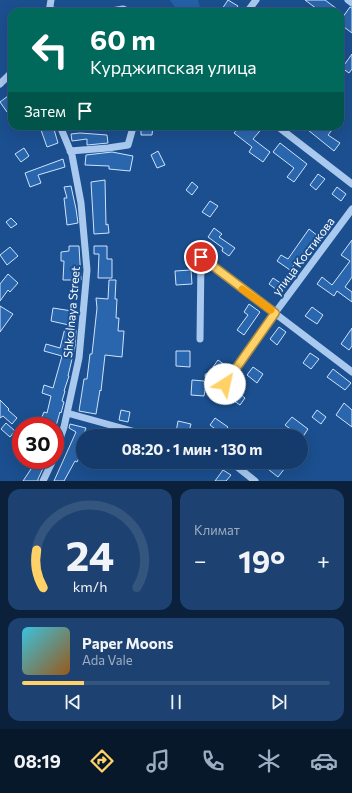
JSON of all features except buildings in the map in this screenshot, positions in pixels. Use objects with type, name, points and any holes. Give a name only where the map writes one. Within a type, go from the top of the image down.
[{"type":"street","points":[[348,0],[352,3]]},
{"type":"street","points":[[0,84],[8,76]]},
{"type":"street","name":"Shkolnaya Street","points":[[62,130],[70,151],[81,203],[87,270],[80,358],[64,427]]},
{"type":"street","points":[[70,151],[128,145],[132,130]]},
{"type":"street","points":[[282,130],[352,184]]},
{"type":"street","name":"улица Костикова","points":[[208,376],[212,390],[217,396],[275,313],[352,209]]},
{"type":"street","points":[[200,339],[201,257],[352,372]]},
{"type":"street","points":[[67,413],[125,429]]},
{"type":"street","points":[[43,481],[49,469]]},
{"type":"street","points":[[240,469],[255,481]]},
{"type":"shaded area","points":[[170,0],[198,0],[200,8],[175,8]]},
{"type":"slow traffic","points":[[242,289],[271,310]]},
{"type":"route","points":[[201,257],[275,313],[225,384]]}]
